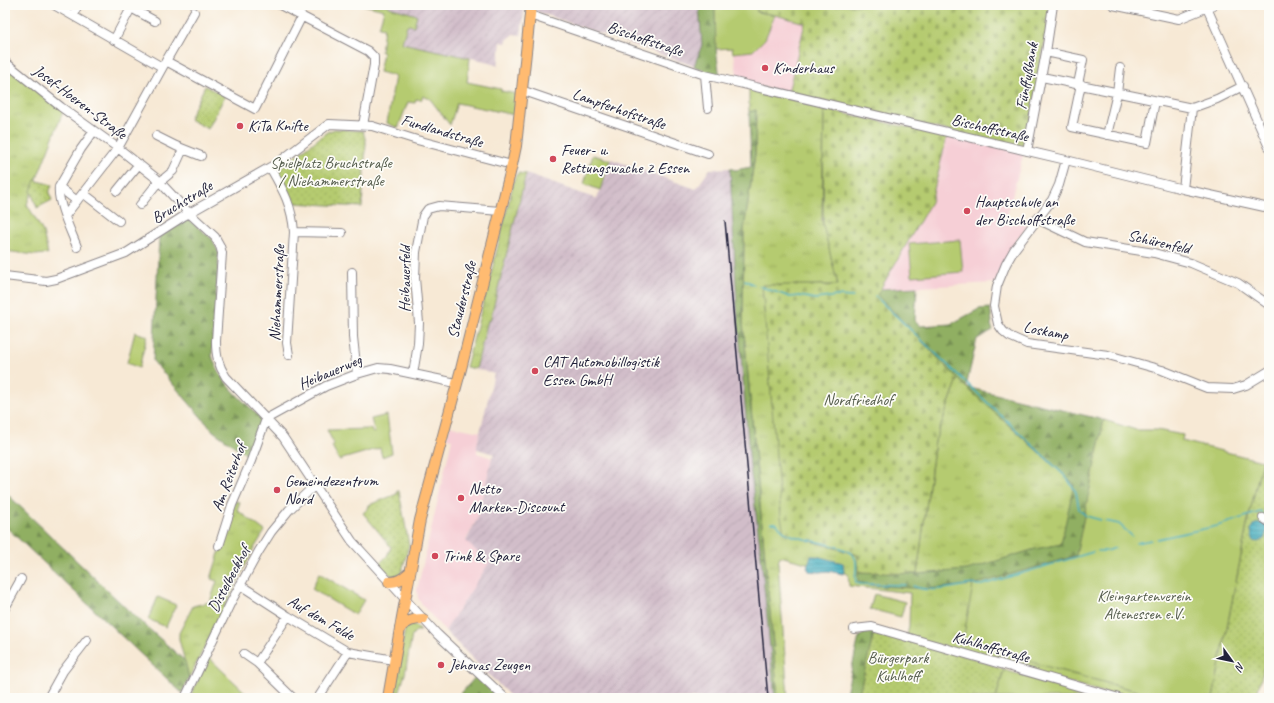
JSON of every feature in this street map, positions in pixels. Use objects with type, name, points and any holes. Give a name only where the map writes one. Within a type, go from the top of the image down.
[{"type":"main road","name":"Stauderstraße","points":[[388,698],[420,520],[516,146],[530,10]]},
{"type":"main road","points":[[388,582],[395,582],[402,579],[410,572]]},
{"type":"main road","points":[[400,628],[407,622],[415,619],[423,619]]},
{"type":"street","points":[[54,5],[114,40],[255,109],[302,16]]},
{"type":"street","points":[[74,17],[78,5]]},
{"type":"street","points":[[280,5],[290,7],[302,16],[368,51],[374,57],[374,65],[363,125]]},
{"type":"street","name":"Fünffußbank","points":[[1028,151],[1046,52],[1052,5]]},
{"type":"street","points":[[1113,5],[1125,6],[1179,19],[1210,6],[1269,147]]},
{"type":"street","points":[[114,40],[130,7],[155,21]]},
{"type":"street","name":"Bischoffstraße","points":[[530,10],[705,75],[1066,160],[1261,208],[1269,208]]},
{"type":"street","points":[[65,216],[118,148],[194,12]]},
{"type":"street","points":[[1046,52],[1083,60],[1072,127],[1147,143],[1155,101]]},
{"type":"street","name":"Josef-Hoeren-Straße","points":[[5,62],[61,107],[139,164],[216,237],[222,249],[216,341],[216,354],[220,368],[226,377],[283,437],[352,541],[388,582],[455,652],[505,698]]},
{"type":"street","points":[[1107,135],[1117,93],[1120,68]]},
{"type":"street","points":[[705,75],[708,108]]},
{"type":"street","points":[[1042,76],[1192,108],[1217,99],[1243,86]]},
{"type":"street","name":"Lampferhofstraße","points":[[521,90],[708,154]]},
{"type":"street","points":[[1183,189],[1192,108]]},
{"type":"street","name":"Bruchstraße","points":[[5,276],[46,281],[56,279],[126,253],[189,213],[270,167],[329,124],[363,125]]},
{"type":"street","name":"Fundlandstraße","points":[[363,125],[383,128],[417,140],[512,165]]},
{"type":"street","points":[[77,247],[65,216],[58,193],[58,187],[94,131]]},
{"type":"street","points":[[156,136],[201,156]]},
{"type":"street","points":[[140,205],[155,186],[173,171],[183,149]]},
{"type":"street","name":"Loskamp","points":[[1066,160],[1055,194],[1010,257],[997,286],[994,306],[996,317],[998,324],[1009,336],[1027,344],[1039,347],[1108,356],[1162,370],[1207,388],[1233,389],[1246,385],[1269,371]]},
{"type":"street","points":[[118,191],[139,164]]},
{"type":"street","name":"Niehammerstraße","points":[[270,167],[284,190],[293,220],[294,232],[286,343],[289,355]]},
{"type":"street","points":[[58,187],[77,201]]},
{"type":"street","points":[[83,193],[119,221]]},
{"type":"street","name":"Heibauerfeld","points":[[413,374],[418,344],[419,323],[416,264],[423,216],[428,209],[439,206],[500,211]]},
{"type":"street","name":"Schürenfeld","points":[[1037,219],[1086,242],[1154,253],[1190,263],[1238,283],[1269,305]]},
{"type":"street","name":"Niehammerstraße","points":[[294,232],[342,233]]},
{"type":"street","points":[[352,272],[353,337],[357,374]]},
{"type":"street","name":"Heibauerweg","points":[[266,419],[326,386],[373,369],[383,368],[456,383]]},
{"type":"street","name":"Am Reiterhof","points":[[219,546],[232,505],[251,461],[266,419]]},
{"type":"street","name":"Distelbeckhof","points":[[185,698],[240,585],[256,556],[271,532],[289,510],[315,485]]},
{"type":"street","points":[[5,608],[21,579]]},
{"type":"street","name":"Auf dem Felde","points":[[240,585],[348,652],[394,660]]},
{"type":"street","points":[[257,663],[288,616]]},
{"type":"street","name":"Kuhlhoffstraße","points":[[854,629],[872,627],[1119,698]]},
{"type":"street","points":[[48,698],[63,671],[87,640]]},
{"type":"street","points":[[318,698],[348,652]]},
{"type":"street","points":[[244,654],[257,663],[293,698]]},
{"type":"shaded area","points":[[389,5],[525,5],[521,35],[513,34],[506,43],[501,42],[498,66],[485,61],[402,43],[407,24],[389,7]]},
{"type":"shaded area","points":[[536,5],[699,5],[702,45],[694,66],[535,11]]},
{"type":"shaded area","name":"Kinderhaus","points":[[775,15],[805,23],[788,93],[738,82],[734,53],[753,51],[765,39]]},
{"type":"shaded area","name":"Hauptschule an der Bischoffstraße","points":[[947,136],[1024,151],[1006,220],[1028,225],[1015,242],[995,283],[880,289],[931,202]]},
{"type":"shaded area","points":[[611,159],[696,189],[710,169],[730,168],[732,219],[723,220],[766,698],[512,698],[445,631],[489,563],[466,541],[477,519],[494,454],[477,449],[477,445],[494,374],[476,369],[488,320],[490,321],[526,174],[597,199]]},
{"type":"shaded area","points":[[723,219],[732,219],[737,306],[750,467],[760,546],[775,698],[765,698]]},
{"type":"shaded area","points":[[450,426],[480,432],[477,453],[492,458],[477,519],[466,540],[490,563],[445,631],[422,605],[418,598],[417,590],[452,439],[447,438]]},
{"type":"green space","points":[[364,5],[389,5],[389,7],[417,15],[414,26],[407,25],[402,43],[470,58],[467,82],[517,94],[515,115],[457,103],[450,125],[430,99],[423,96],[421,100],[416,99],[415,103],[408,102],[398,128],[387,123],[395,76],[379,72],[383,53],[381,52],[384,28],[379,27],[384,10]]},
{"type":"green space","points":[[699,5],[715,5],[716,49],[720,78],[694,66],[702,45]]},
{"type":"green space","points":[[715,5],[756,5],[757,12],[775,15],[765,39],[753,51],[733,53],[732,48],[716,49]]},
{"type":"green space","points":[[756,5],[1051,5],[1026,149],[788,93],[805,23],[757,12]]},
{"type":"green space","points":[[5,63],[64,109],[27,204],[43,232],[48,254],[35,255],[5,251]]},
{"type":"green space","points":[[205,86],[225,96],[208,129],[189,119]]},
{"type":"green space","points":[[749,86],[824,109],[822,220],[838,285],[762,286],[784,533],[858,555],[858,572],[917,574],[935,441],[958,379],[1088,497],[1076,556],[973,585],[1055,669],[1163,698],[1123,698],[907,636],[909,626],[910,593],[849,586],[848,574],[780,556],[778,563],[788,698],[778,698],[743,322],[744,229],[755,154],[756,110],[749,112]]},
{"type":"green space","name":"Nordfriedhof","points":[[824,109],[947,136],[931,202],[877,295],[958,379],[935,441],[917,574],[858,572],[858,555],[784,533],[781,517],[762,285],[838,285],[823,225]]},
{"type":"green space","points":[[756,110],[755,154],[744,229],[743,322],[778,698],[775,698],[760,546],[750,467],[737,306],[730,168],[735,170],[751,167],[749,112]]},
{"type":"green space","name":"Spielplatz Bruchstraße / Niehammerstraße","points":[[335,129],[363,131],[366,142],[362,207],[293,203],[279,176],[279,169],[327,132]]},
{"type":"green space","points":[[593,155],[610,160],[600,190],[584,184]]},
{"type":"green space","points":[[518,173],[526,174],[490,321],[488,320],[476,369],[466,367],[515,177]]},
{"type":"green space","points":[[35,180],[52,185],[49,193],[52,200],[37,208],[31,191]]},
{"type":"green space","points":[[188,219],[212,239],[219,253],[212,355],[220,374],[232,390],[262,419],[250,457],[213,431],[153,361],[159,237]]},
{"type":"green space","points":[[960,240],[963,272],[912,276],[909,244]]},
{"type":"green space","points":[[917,287],[915,320],[920,326],[951,324],[979,309],[990,308],[992,321],[991,325],[993,330],[977,339],[966,387],[877,295],[880,289]]},
{"type":"green space","points":[[135,332],[147,336],[139,368],[127,363]]},
{"type":"green space","points":[[966,387],[1104,420],[1076,556],[973,585],[925,589],[874,586],[858,582],[858,572],[917,574],[967,570],[1035,549],[1061,544],[1074,484]]},
{"type":"green space","points":[[387,415],[392,453],[382,457],[380,448],[339,460],[332,446],[334,444],[327,430],[371,429],[372,432],[375,433],[371,419]]},
{"type":"green space","name":"Kleingartenverein Altenessen e.V.","points":[[1104,420],[1136,430],[1157,430],[1183,435],[1182,441],[1262,461],[1248,520],[1213,698],[1163,698],[1055,669],[963,641],[973,585],[1076,556]]},
{"type":"green space","points":[[1269,451],[1269,648],[1256,698],[1213,698],[1248,520],[1262,461]]},
{"type":"green space","points":[[397,491],[399,491],[409,545],[402,571],[399,575],[392,576],[379,564],[387,556],[391,547],[363,513],[368,509],[369,505],[397,494]]},
{"type":"green space","points":[[5,492],[129,611],[185,661],[189,678],[182,693],[5,526]]},
{"type":"green space","points":[[235,501],[240,502],[237,510],[265,531],[253,550],[189,678],[179,639],[179,633],[193,606],[210,602],[217,581],[211,579]]},
{"type":"green space","points":[[319,573],[364,600],[355,615],[312,589]]},
{"type":"green space","points":[[874,594],[905,602],[901,617],[870,609]]},
{"type":"green space","points":[[158,597],[176,605],[166,627],[148,619]]},
{"type":"green space","points":[[413,624],[421,631],[416,631],[412,635],[405,674],[399,693],[394,691],[405,629]]},
{"type":"green space","points":[[871,628],[875,629],[858,698],[845,698],[859,637]]},
{"type":"green space","name":"Bürgerpark Kuhlhoff","points":[[875,629],[982,661],[1004,670],[996,698],[858,698]]},
{"type":"green space","points":[[208,657],[251,698],[193,698],[191,696]]},
{"type":"green space","points":[[1004,670],[1103,698],[996,698]]},
{"type":"green space","points":[[477,675],[496,696],[498,698],[457,698]]},
{"type":"water","points":[[1259,523],[1266,524],[1268,528],[1264,539],[1258,542],[1254,541],[1251,531],[1253,525]]},
{"type":"water","points":[[811,556],[843,563],[843,574],[828,571],[809,571],[807,567]]},
{"type":"waterway","points":[[745,280],[754,285]]},
{"type":"waterway","points":[[759,286],[790,297],[799,296],[816,299],[837,296],[853,297]]},
{"type":"waterway","points":[[875,296],[1067,478],[1076,492],[1079,509],[1086,516],[1101,520]]},
{"type":"waterway","points":[[1157,539],[1217,526],[1260,512],[1263,514]]},
{"type":"waterway","points":[[1105,521],[1119,524],[1132,536]]},
{"type":"waterway","points":[[771,523],[776,523],[786,533],[834,546],[850,553],[856,561],[856,583],[905,585]]},
{"type":"waterway","points":[[1136,543],[1151,540]]},
{"type":"waterway","points":[[1098,551],[1107,551],[1115,548]]},
{"type":"waterway","points":[[913,586],[932,590],[968,585],[982,585],[1093,552]]},
{"type":"railway","points":[[725,221],[768,698]]},
{"type":"place","name":"Kinderhaus","points":[[765,68]]},
{"type":"place","name":"KiTa Knifte","points":[[240,126]]},
{"type":"place","name":"Feuer- u. Rettungswache 2 Essen","points":[[553,159]]},
{"type":"place","name":"Hauptschule an der Bischoffstraße","points":[[967,211]]},
{"type":"place","name":"CAT Automobillogistik Essen GmbH","points":[[535,371]]},
{"type":"place","name":"Gemeindezentrum Nord","points":[[277,490]]},
{"type":"place","name":"Netto Marken-Discount","points":[[461,498]]},
{"type":"place","name":"Trink & Spare","points":[[435,556]]},
{"type":"place","name":"Jehovas Zeugen","points":[[441,665]]}]
